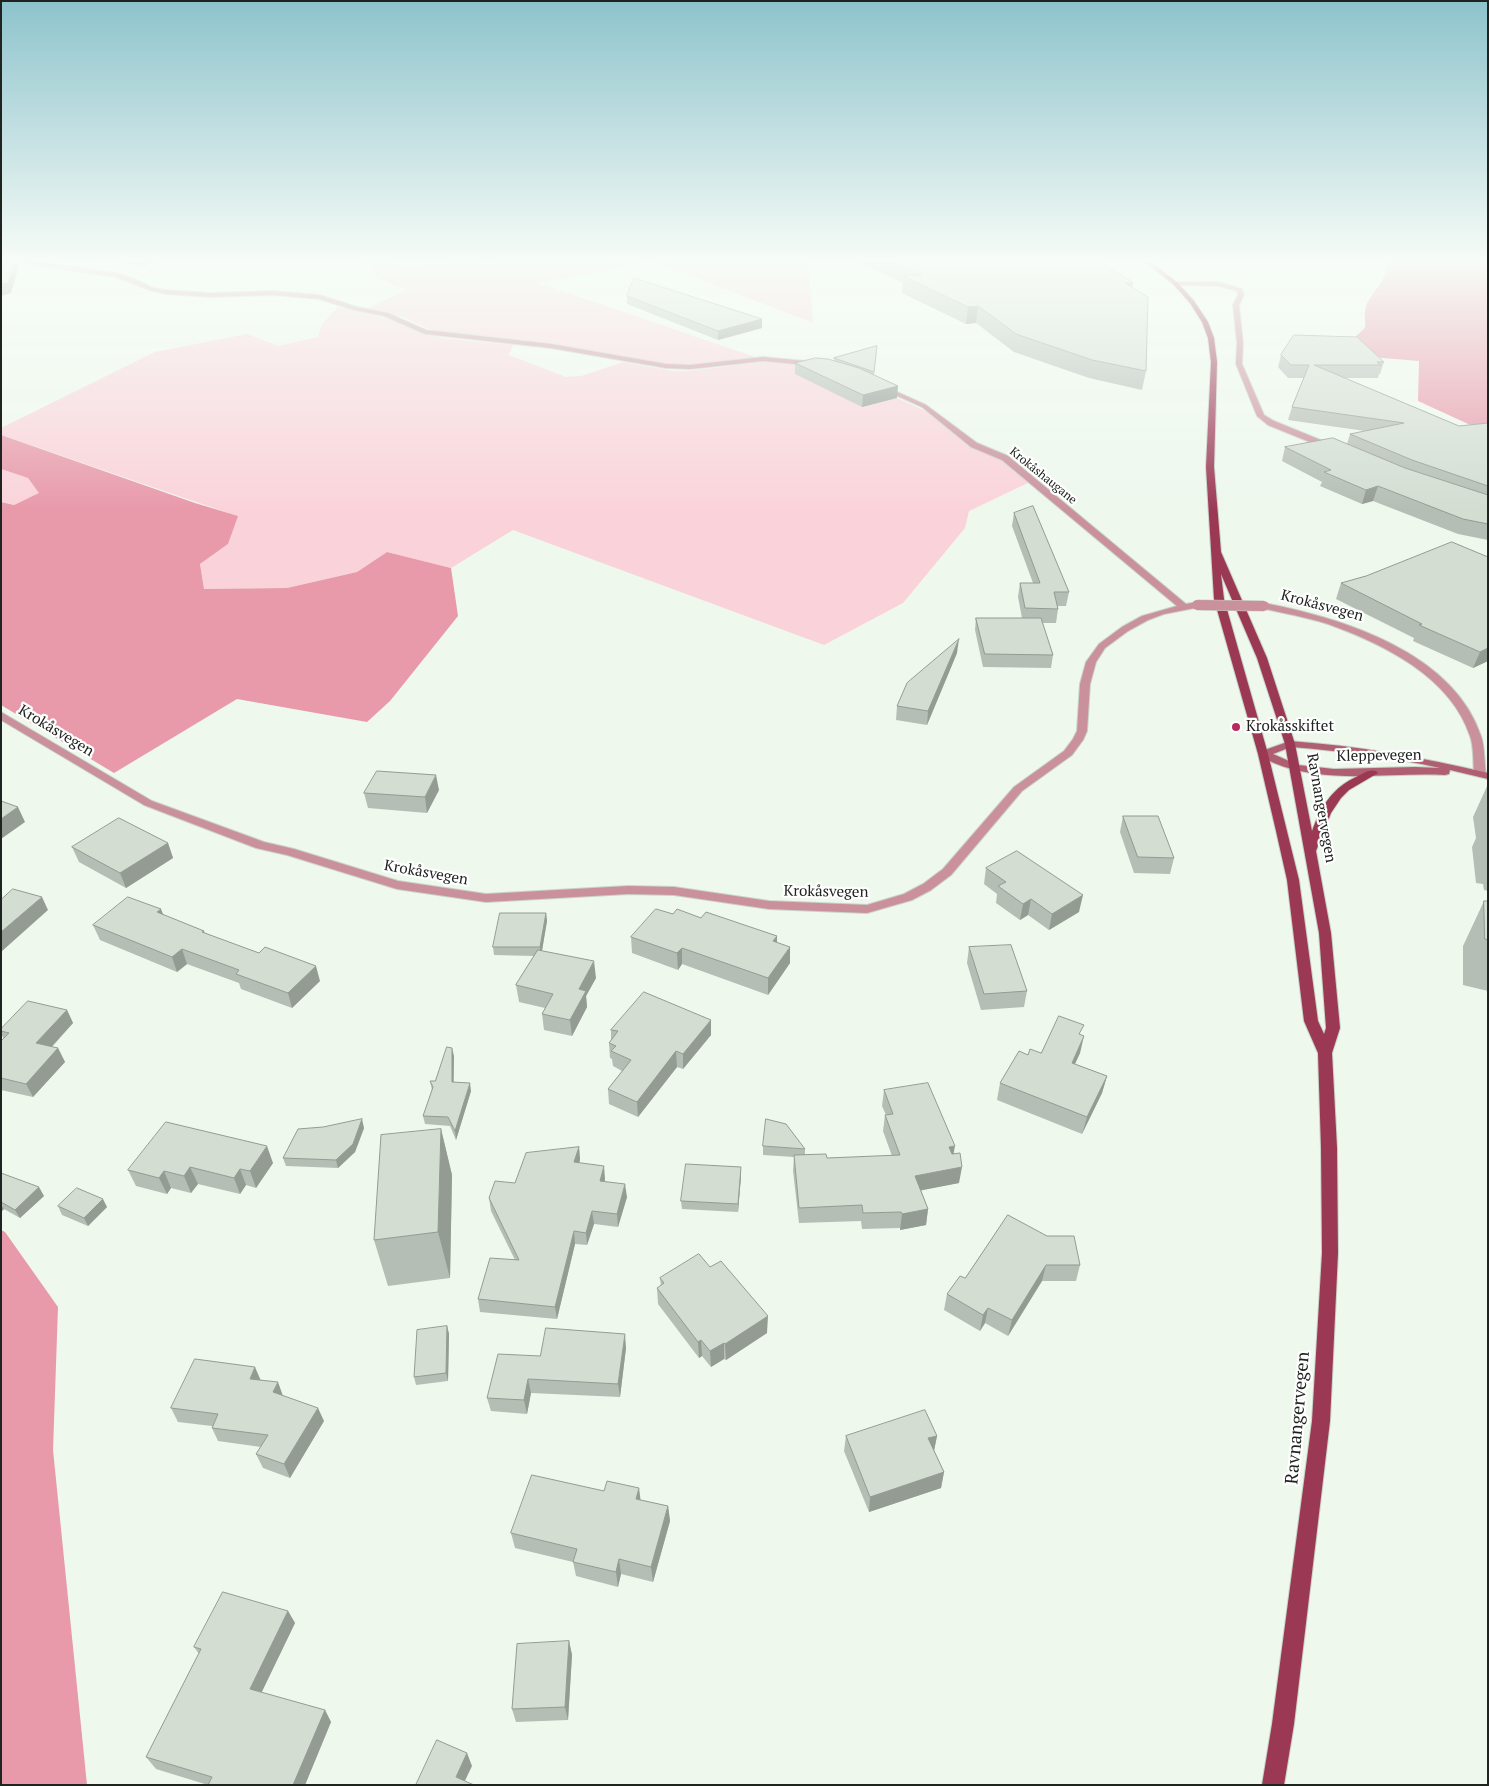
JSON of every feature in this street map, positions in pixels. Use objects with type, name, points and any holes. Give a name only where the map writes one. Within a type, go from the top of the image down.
[{"type":"main road","name":"Ravnangervegen","points":[[1212,344],[1214,352],[1210,467],[1219,599],[1263,754],[1292,880],[1311,1022],[1325,1053]]},
{"type":"main road","name":"Ravnangervegen","points":[[1217,552],[1262,658],[1296,768],[1325,933],[1333,1028],[1325,1053],[1330,1148],[1330,1253],[1321,1421],[1284,1715],[1273,1785]]},
{"type":"main road","name":"Kleppevegen","points":[[1263,754],[1290,744],[1385,754],[1484,775]]},
{"type":"main road","name":"Kleppevegen","points":[[1263,754],[1296,768],[1334,772],[1372,773],[1414,770],[1484,775]]},
{"type":"main road","points":[[1310,851],[1324,819],[1327,806],[1342,788],[1372,773]]},
{"type":"street","points":[[543,344],[666,366],[705,366],[763,359],[829,366]]},
{"type":"street","points":[[1240,344],[1239,364],[1261,416],[1271,423],[1342,452]]},
{"type":"street","name":"Krokåshaugane","points":[[874,383],[924,406],[974,445],[1005,458],[1183,607]]},
{"type":"street","name":"Krokåsvegen","points":[[1,715],[148,803],[267,847],[300,855],[397,885],[444,894],[486,898],[628,890],[674,891],[769,906],[867,909],[908,897],[947,872],[1018,789],[1068,753],[1078,740],[1084,721],[1086,684],[1091,662],[1102,646],[1125,629],[1145,618],[1197,605],[1264,606],[1323,619],[1389,642],[1408,652],[1457,688],[1479,721],[1484,744],[1484,775]]},
{"type":"shaded area","points":[[194,344],[274,344],[278,346],[285,344],[513,345],[509,355],[566,377],[581,376],[623,362],[674,371],[762,362],[794,363],[862,407],[897,398],[934,415],[963,441],[1000,458],[1030,482],[969,511],[965,528],[903,603],[824,645],[513,530],[451,568],[387,552],[357,572],[287,588],[204,589],[200,564],[228,544],[237,516],[1,435],[1,428],[155,352]]},
{"type":"shaded area","points":[[553,344],[718,344],[755,357],[714,364],[680,366],[657,364]]},
{"type":"shaded area","points":[[1347,344],[1488,344],[1488,433],[1418,401],[1419,361],[1322,353]]},
{"type":"shaded area","points":[[1,435],[195,503],[238,516],[228,544],[200,564],[204,589],[287,588],[357,572],[387,552],[451,568],[458,616],[390,701],[367,722],[237,699],[114,773],[1,705],[1,502],[14,505],[39,493],[28,478],[1,469]]},
{"type":"shaded area","points":[[1,469],[28,478],[40,493],[14,505],[1,502]]},
{"type":"shaded area","points":[[1,1230],[5,1232],[58,1307],[53,1450],[87,1785],[1,1785]]},
{"type":"building","points":[[1046,344],[1147,344],[1146,371],[1092,360]]},
{"type":"building","points":[[1288,344],[1365,344],[1384,362],[1377,362],[1381,365],[1314,365],[1459,426],[1488,423],[1488,486],[1412,460],[1350,434],[1404,423],[1292,407],[1309,365],[1291,365],[1281,355]]},
{"type":"building","points":[[877,346],[874,372],[834,358]]},
{"type":"building","points":[[816,358],[828,359],[859,368],[898,386],[863,395],[795,363]]},
{"type":"building","points":[[1333,438],[1405,468],[1488,495],[1488,524],[1463,519],[1378,486],[1366,490],[1324,472],[1331,470],[1285,447]]},
{"type":"building","points":[[1033,506],[1069,592],[1054,592],[1058,609],[1025,608],[1020,583],[1040,583],[1014,513]]},
{"type":"building","points":[[1452,542],[1488,557],[1488,648],[1480,652],[1419,625],[1422,624],[1341,583],[1366,576]]},
{"type":"building","points":[[976,618],[1041,618],[1053,655],[985,654]]},
{"type":"building","points":[[959,639],[928,711],[897,706],[907,683]]},
{"type":"building","points":[[377,771],[436,775],[425,797],[364,793]]},
{"type":"building","points":[[1,801],[18,807],[1,819]]},
{"type":"building","points":[[1123,816],[1158,816],[1174,858],[1138,857]]},
{"type":"building","points":[[119,818],[168,843],[120,873],[72,847]]},
{"type":"building","points":[[1017,851],[1083,895],[1052,914],[1031,899],[1023,904],[998,886],[1006,882],[986,868]]},
{"type":"building","points":[[13,889],[42,897],[1,932],[1,900]]},
{"type":"building","points":[[128,897],[161,909],[157,912],[204,931],[202,932],[259,953],[265,947],[316,966],[288,993],[236,974],[239,970],[182,949],[172,957],[93,925]]},
{"type":"building","points":[[1484,901],[1488,901],[1488,940],[1485,939]]},
{"type":"building","points":[[656,909],[673,914],[677,909],[701,918],[706,912],[777,936],[773,941],[790,947],[768,978],[682,948],[677,953],[631,937]]},
{"type":"building","points":[[500,913],[546,913],[540,947],[493,947]]},
{"type":"building","points":[[1011,945],[1027,991],[984,994],[969,947]]},
{"type":"building","points":[[538,950],[594,961],[579,989],[586,991],[570,1020],[542,1014],[553,994],[516,985]]},
{"type":"building","points":[[644,992],[711,1020],[683,1054],[676,1051],[637,1102],[608,1089],[631,1060],[611,1051],[616,1046],[609,1043],[618,1031],[611,1030]]},
{"type":"building","points":[[28,1001],[67,1010],[36,1043],[58,1048],[26,1084],[1,1078],[1,1041],[9,1033],[1,1031],[1,1029]]},
{"type":"building","points":[[1059,1016],[1084,1025],[1079,1034],[1084,1036],[1072,1063],[1107,1076],[1087,1117],[1000,1083],[1019,1051],[1028,1055],[1030,1049],[1041,1053]]},
{"type":"building","points":[[447,1047],[452,1048],[452,1082],[470,1083],[455,1131],[448,1117],[423,1116],[433,1087],[430,1081],[435,1081]]},
{"type":"building","points":[[928,1083],[955,1146],[949,1147],[952,1154],[960,1153],[962,1167],[915,1176],[928,1209],[902,1214],[901,1212],[863,1213],[862,1205],[799,1208],[794,1155],[826,1154],[827,1158],[900,1155],[885,1115],[893,1114],[884,1090]]},
{"type":"building","points":[[362,1119],[353,1144],[336,1160],[283,1158],[298,1129],[323,1127]]},
{"type":"building","points":[[766,1119],[786,1124],[805,1149],[763,1146]]},
{"type":"building","points":[[166,1122],[267,1146],[250,1171],[240,1169],[234,1178],[190,1167],[184,1176],[164,1171],[159,1178],[128,1170]]},
{"type":"building","points":[[441,1129],[438,1232],[374,1240],[381,1135]]},
{"type":"building","points":[[579,1147],[574,1162],[604,1166],[600,1181],[625,1184],[617,1214],[592,1211],[586,1233],[574,1231],[555,1307],[478,1299],[490,1258],[519,1260],[489,1198],[495,1181],[515,1183],[526,1153]]},
{"type":"building","points":[[686,1164],[741,1167],[738,1204],[681,1201]]},
{"type":"building","points":[[1,1173],[39,1187],[15,1210],[1,1202]]},
{"type":"building","points":[[77,1188],[103,1199],[84,1218],[58,1206]]},
{"type":"building","points":[[1008,1215],[1047,1236],[1074,1236],[1080,1265],[1046,1265],[1012,1320],[988,1308],[983,1315],[947,1294],[960,1276],[965,1278]]},
{"type":"building","points":[[699,1254],[710,1267],[721,1261],[768,1316],[725,1344],[710,1351],[701,1340],[698,1342],[657,1288],[664,1283],[660,1278]]},
{"type":"building","points":[[447,1326],[446,1373],[414,1377],[417,1330]]},
{"type":"building","points":[[546,1328],[625,1334],[618,1384],[528,1379],[524,1400],[487,1398],[498,1354],[540,1356]]},
{"type":"building","points":[[195,1359],[255,1367],[250,1379],[278,1382],[273,1392],[318,1408],[284,1464],[256,1454],[268,1435],[212,1428],[218,1414],[171,1408]]},
{"type":"building","points":[[925,1410],[937,1436],[928,1438],[944,1472],[870,1497],[846,1436]]},
{"type":"building","points":[[532,1475],[604,1491],[607,1481],[639,1488],[636,1499],[668,1506],[651,1567],[619,1559],[616,1572],[573,1562],[577,1549],[511,1533]]},
{"type":"building","points":[[223,1592],[288,1611],[250,1689],[325,1710],[293,1785],[208,1785],[212,1777],[146,1757],[201,1649],[194,1647]]},
{"type":"building","points":[[569,1641],[565,1707],[512,1709],[517,1644]]},
{"type":"building","points":[[437,1740],[467,1753],[456,1777],[474,1785],[416,1785]]},
{"type":"place","name":"Krokåsskiftet","points":[[1236,727]]}]
